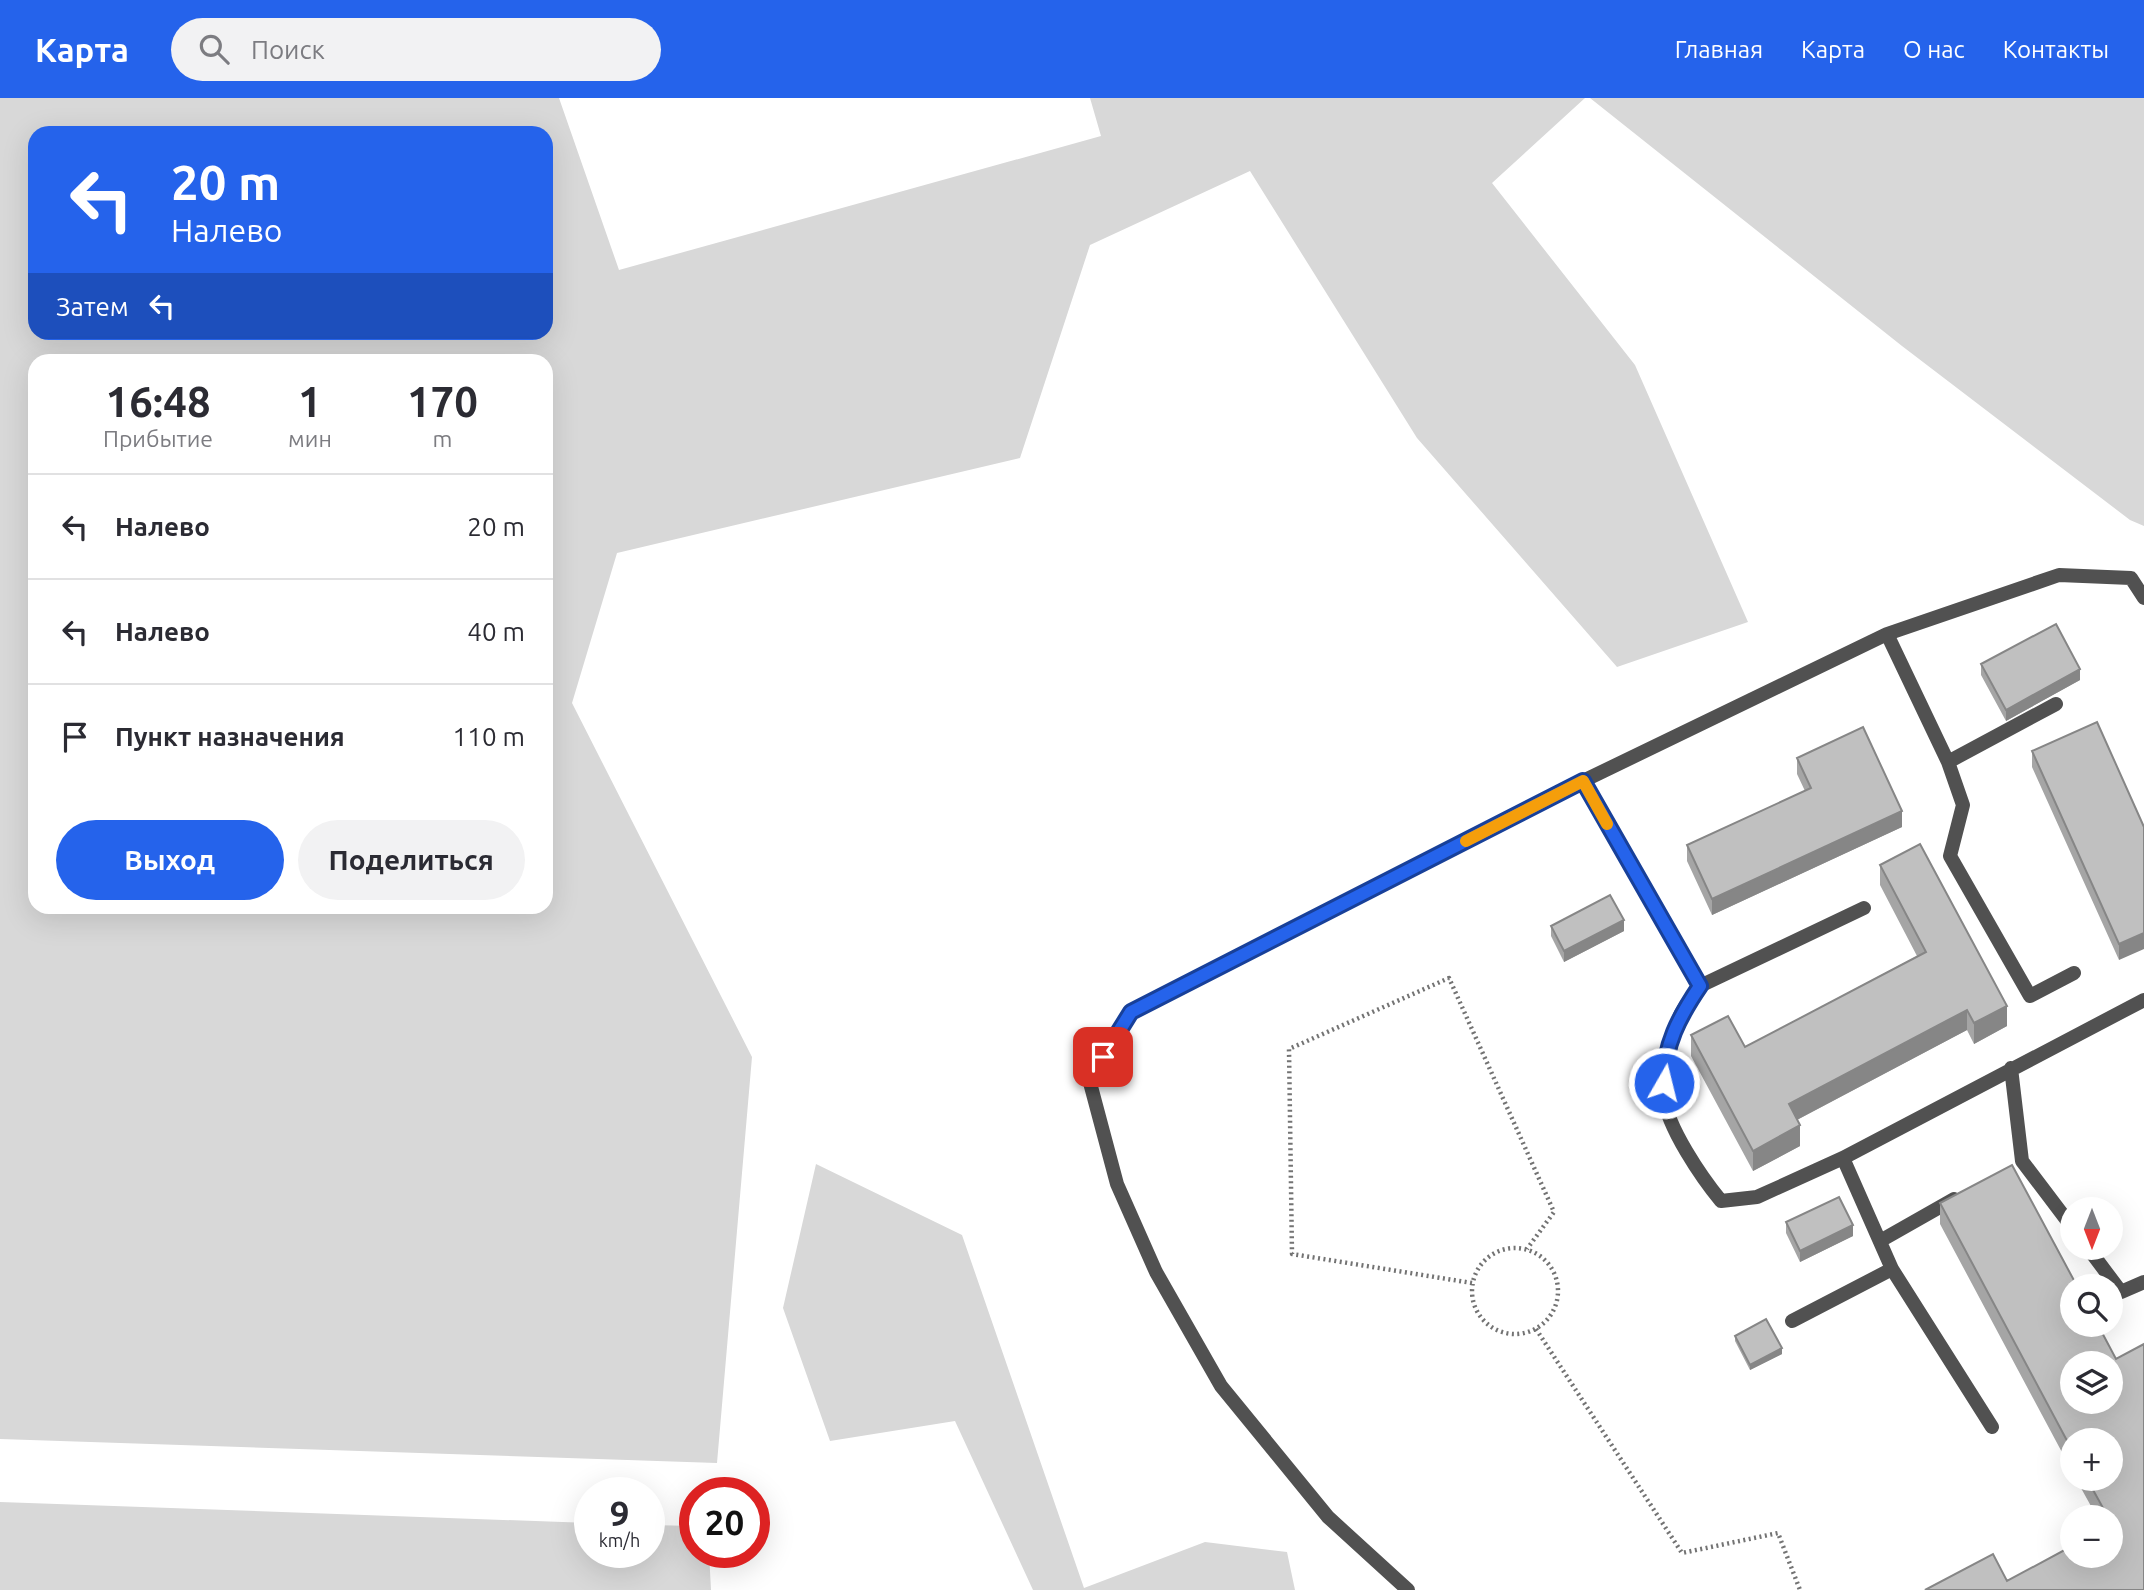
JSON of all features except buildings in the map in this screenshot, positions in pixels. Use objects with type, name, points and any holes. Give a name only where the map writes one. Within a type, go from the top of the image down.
[{"type":"lane","points":[[1408,1590],[1328,1517],[1221,1386],[1156,1272],[1117,1184],[1089,1079],[1131,1012],[1583,781],[1887,634],[2059,575],[2131,578],[2144,598]]},
{"type":"lane","points":[[1887,634],[1948,762],[1963,805],[1950,856],[2030,996],[2074,973]]},
{"type":"lane","points":[[1948,762],[2056,704]]},
{"type":"lane","points":[[1583,781],[1700,986]]},
{"type":"lane","points":[[1864,908],[1700,986],[1679,1016],[1664,1066],[1664,1100],[1676,1132],[1698,1173],[1721,1201],[1756,1197],[1843,1158],[2144,1000]]},
{"type":"lane","points":[[2011,1068],[2017,1164],[2060,1213]]},
{"type":"lane","points":[[1843,1158],[1892,1269],[1992,1427]]},
{"type":"lane","points":[[1880,1241],[1963,1194]]},
{"type":"lane","points":[[2097,1260],[2121,1292],[2144,1282]]},
{"type":"lane","points":[[1792,1321],[1892,1269]]},
{"type":"path","points":[[1472,1283],[1292,1254],[1289,1049],[1449,978],[1553,1212],[1527,1249]]},
{"type":"path","points":[[1503,1249],[1527,1249],[1543,1257],[1554,1272],[1559,1288],[1558,1298],[1553,1312],[1536,1329],[1519,1335],[1505,1333],[1487,1324],[1474,1307],[1472,1283],[1485,1260],[1503,1249]]},
{"type":"path","points":[[1536,1329],[1682,1553],[1778,1533],[1800,1590]]},
{"type":"shaded area","points":[[0,98],[559,98],[619,270],[1101,136],[1090,98],[1585,98],[1492,183],[1635,365],[1748,622],[1617,667],[1417,438],[1250,171],[1090,245],[1020,458],[617,553],[572,703],[752,1057],[717,1463],[0,1439]]},
{"type":"shaded area","points":[[1590,98],[2144,98],[2144,526],[2130,520],[1902,346]]},
{"type":"shaded area","points":[[816,1164],[962,1235],[1084,1588],[1205,1542],[1287,1552],[1295,1590],[1033,1590],[955,1421],[830,1441],[783,1308]]},
{"type":"shaded area","points":[[0,1502],[574,1522],[574,1568],[665,1568],[665,1525],[679,1526],[679,1568],[710,1568],[711,1590],[0,1590]]},
{"type":"slow traffic","points":[[1466,841],[1583,781],[1607,824]]},
{"type":"route","points":[[1103,1057],[1131,1012],[1583,781],[1700,986],[1679,1016],[1664,1066],[1664,1083]]}]
